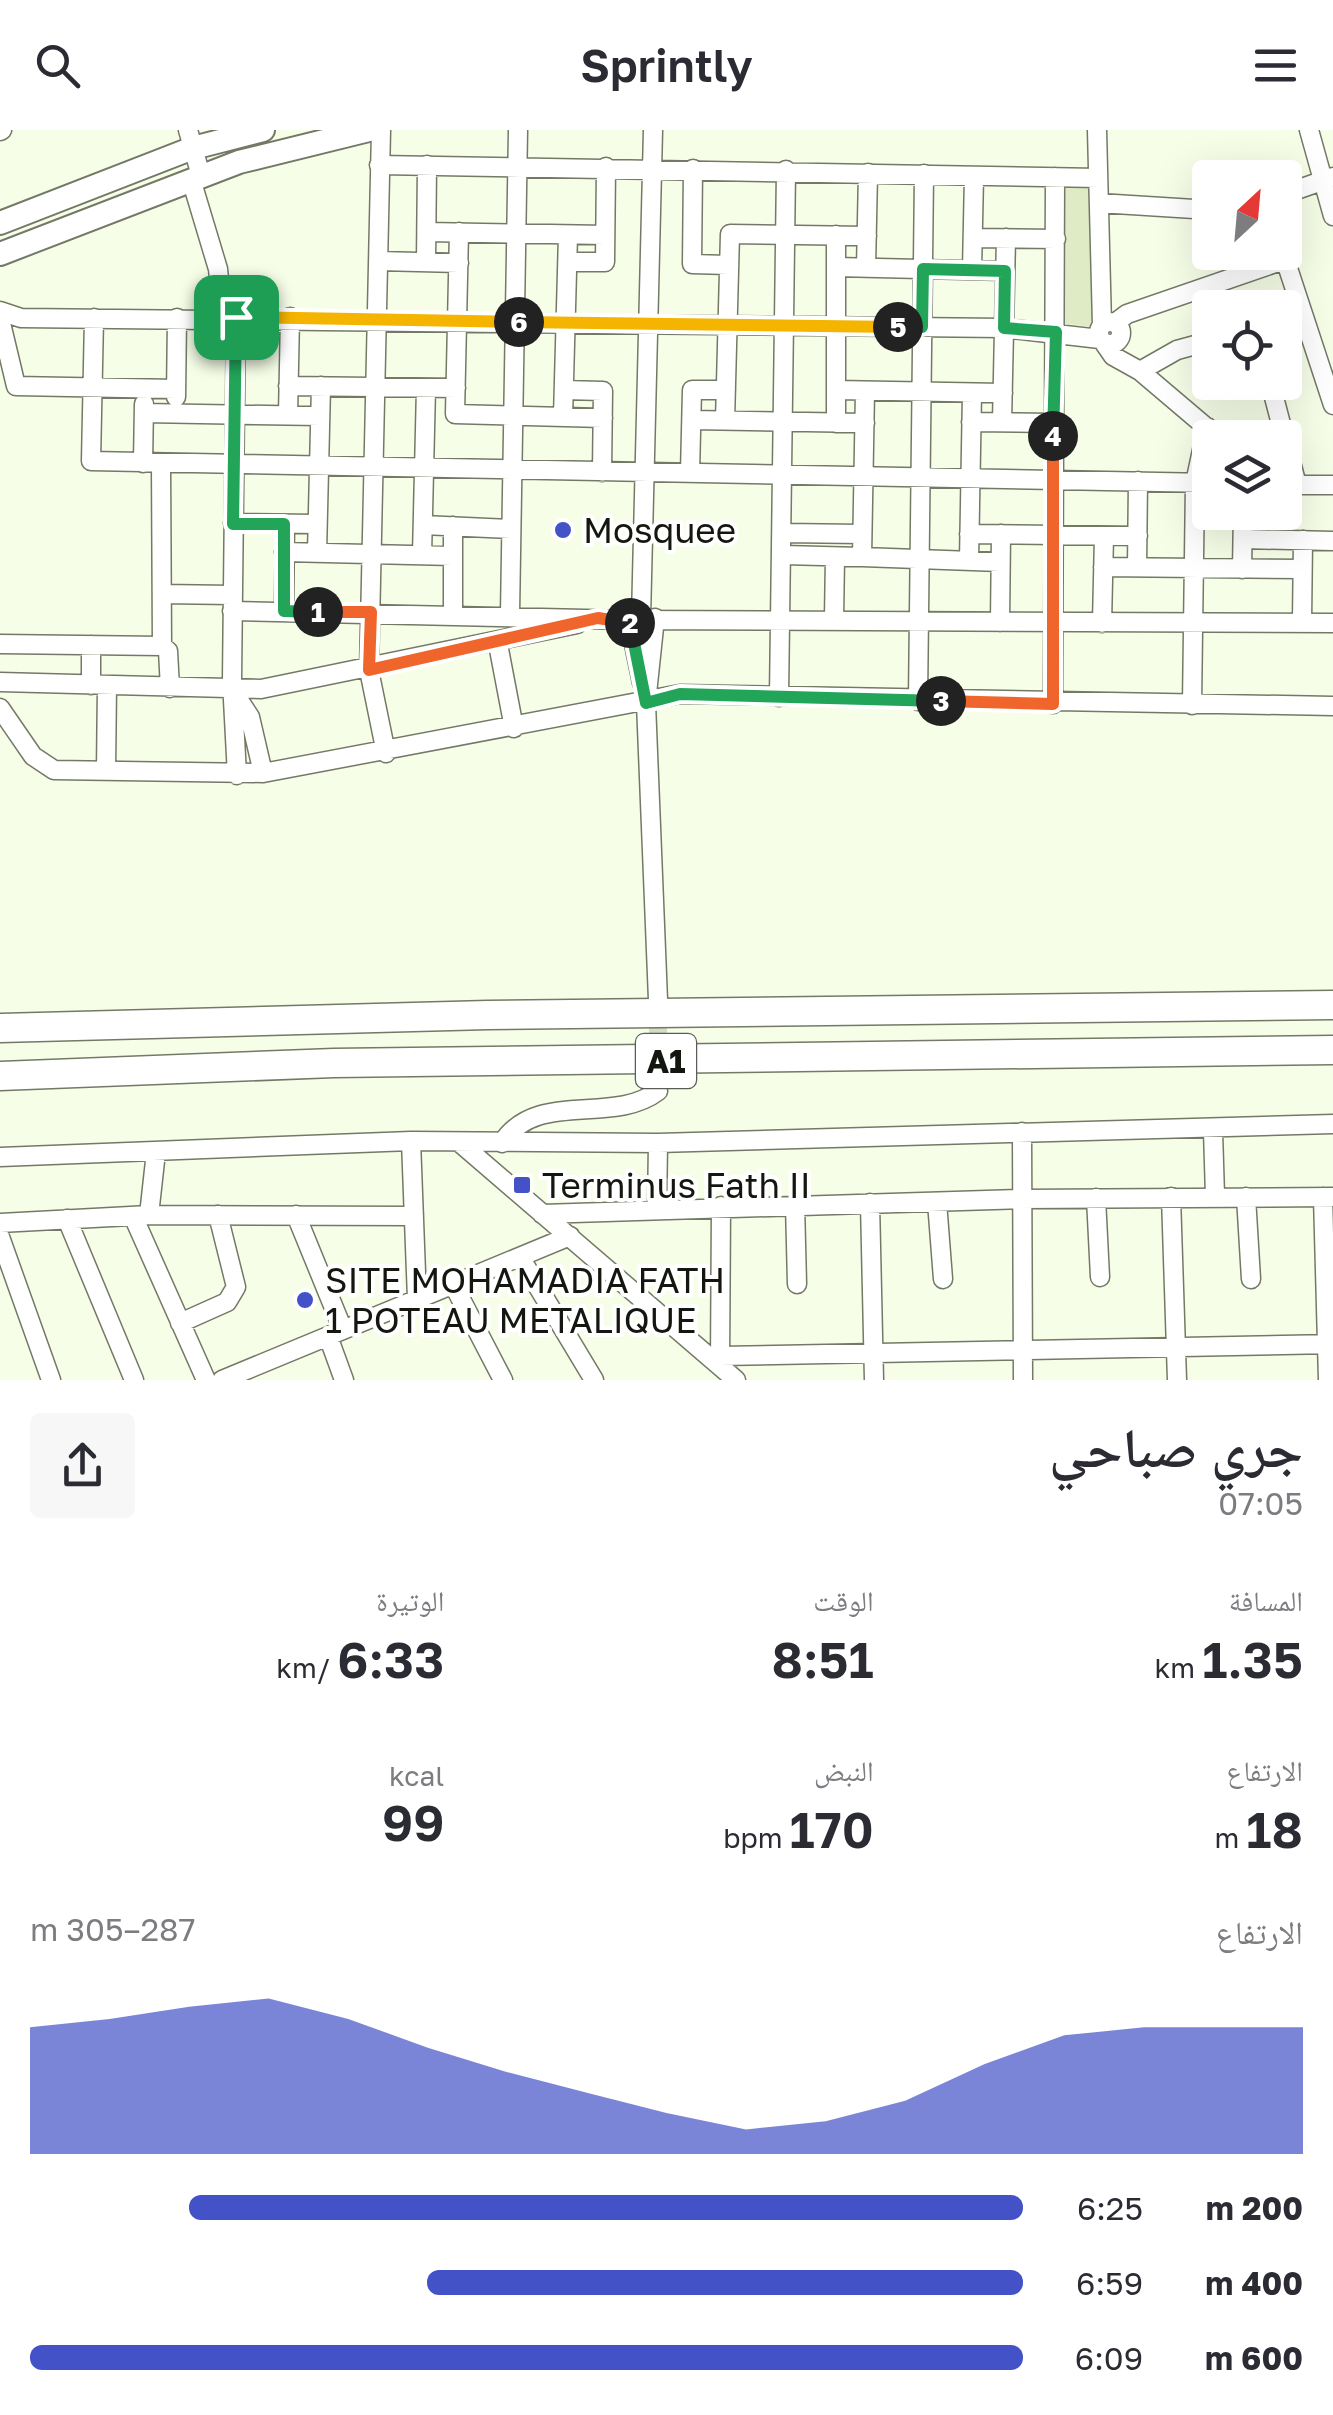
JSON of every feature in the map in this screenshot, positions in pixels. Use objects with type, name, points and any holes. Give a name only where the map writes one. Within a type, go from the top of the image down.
[{"type":"highway","name":"A1","points":[[0,1028],[469,1015],[1333,1006]]},
{"type":"highway","name":"A1","points":[[0,1076],[334,1063],[1333,1050]]},
{"type":"main road","points":[[0,223],[191,139],[262,130]]},
{"type":"main road","points":[[1,251],[196,178],[369,130]]},
{"type":"street","points":[[382,130],[369,670],[386,753]]},
{"type":"street","points":[[510,614],[518,130]]},
{"type":"street","points":[[653,130],[642,619],[658,1000]]},
{"type":"street","points":[[1097,130],[1100,278],[1107,331],[1137,370],[1198,420]]},
{"type":"street","points":[[1310,130],[1328,179],[1333,216]]},
{"type":"street","points":[[191,139],[196,178],[229,317],[234,414],[232,603],[236,775]]},
{"type":"street","points":[[379,165],[1098,178]]},
{"type":"street","points":[[426,262],[428,165]]},
{"type":"street","points":[[568,262],[605,262],[606,167]]},
{"type":"street","points":[[694,169],[692,264],[728,265]]},
{"type":"street","points":[[779,698],[785,475],[786,170]]},
{"type":"street","points":[[866,268],[868,172]]},
{"type":"street","points":[[918,701],[924,174]]},
{"type":"street","points":[[972,270],[974,176]]},
{"type":"street","points":[[1053,704],[1053,423],[1063,333],[1055,176]]},
{"type":"street","points":[[1302,188],[1328,179]]},
{"type":"street","points":[[1099,203],[1192,209]]},
{"type":"street","points":[[427,232],[605,236]]},
{"type":"street","points":[[455,414],[459,232]]},
{"type":"street","points":[[692,233],[866,236]]},
{"type":"street","points":[[564,417],[568,234]]},
{"type":"street","points":[[725,421],[730,234]]},
{"type":"street","points":[[836,235],[836,423]]},
{"type":"street","points":[[973,238],[1056,239]]},
{"type":"street","points":[[1002,422],[1006,238]]},
{"type":"street","points":[[378,261],[458,263]]},
{"type":"street","points":[[836,267],[1005,271]]},
{"type":"street","points":[[0,311],[21,318],[290,317],[1004,328],[1063,333],[1107,331],[1128,314],[1246,270]]},
{"type":"street","points":[[1289,270],[1333,404]]},
{"type":"street","points":[[288,415],[290,317]]},
{"type":"street","points":[[94,318],[91,461],[1192,483]]},
{"type":"street","points":[[176,413],[177,318]]},
{"type":"street","points":[[0,319],[16,386],[176,389]]},
{"type":"street","points":[[1137,370],[1192,346]]},
{"type":"street","points":[[288,386],[456,388]]},
{"type":"street","points":[[316,553],[321,386]]},
{"type":"street","points":[[144,388],[162,594],[162,646]]},
{"type":"street","points":[[422,555],[426,388]]},
{"type":"street","points":[[564,390],[603,390],[602,472]]},
{"type":"street","points":[[690,474],[692,390],[726,390]]},
{"type":"street","points":[[836,390],[1002,393]]},
{"type":"street","points":[[862,558],[865,390]]},
{"type":"street","points":[[969,560],[972,393]]},
{"type":"street","points":[[144,412],[320,416]]},
{"type":"street","points":[[426,414],[603,418]]},
{"type":"street","points":[[692,420],[864,424]]},
{"type":"street","points":[[971,422],[1053,423]]},
{"type":"street","points":[[1137,567],[1138,481]]},
{"type":"street","points":[[1302,485],[1333,485]]},
{"type":"street","points":[[233,524],[317,524]]},
{"type":"street","points":[[284,524],[284,611]]},
{"type":"street","points":[[423,526],[511,528]]},
{"type":"street","points":[[453,526],[453,614]]},
{"type":"street","points":[[1192,705],[1198,530]]},
{"type":"street","points":[[1242,568],[1243,530]]},
{"type":"street","points":[[784,533],[862,534]]},
{"type":"street","points":[[969,534],[1138,536]]},
{"type":"street","points":[[1000,622],[1001,534]]},
{"type":"street","points":[[1102,623],[1104,536]]},
{"type":"street","points":[[1243,539],[1333,541]]},
{"type":"street","points":[[1302,540],[1302,622]]},
{"type":"street","points":[[284,552],[453,556]]},
{"type":"street","points":[[783,555],[1000,562]]},
{"type":"street","points":[[834,618],[835,557]]},
{"type":"street","points":[[1103,567],[1302,569]]},
{"type":"street","points":[[162,594],[284,611],[642,619],[1333,622]]},
{"type":"street","points":[[0,682],[261,690],[498,644],[598,618]]},
{"type":"street","points":[[0,644],[162,646],[168,651],[170,688]]},
{"type":"street","points":[[498,644],[514,728]]},
{"type":"street","points":[[92,645],[106,771]]},
{"type":"street","points":[[233,690],[250,717],[263,774]]},
{"type":"street","points":[[0,708],[40,763],[54,770],[236,775],[386,753],[680,694],[1053,704],[1333,706]]},
{"type":"street","points":[[502,1143],[518,1125],[543,1113],[626,1107],[658,1090]]},
{"type":"street","points":[[0,1157],[411,1141],[658,1144],[1333,1124]]},
{"type":"street","points":[[1213,1130],[1215,1196]]},
{"type":"street","points":[[1022,1132],[1023,1380]]},
{"type":"street","points":[[411,1141],[417,1299]]},
{"type":"street","points":[[459,1142],[720,1361],[736,1380]]},
{"type":"street","points":[[657,1210],[658,1144]]},
{"type":"street","points":[[156,1152],[141,1215],[180,1324],[206,1380]]},
{"type":"street","points":[[542,1214],[795,1204],[1328,1196],[1328,1380]]},
{"type":"street","points":[[1246,1197],[1251,1279]]},
{"type":"street","points":[[1096,1198],[1100,1277]]},
{"type":"street","points":[[1171,1198],[1177,1380]]},
{"type":"street","points":[[937,1202],[943,1279]]},
{"type":"street","points":[[795,1204],[798,1284]]},
{"type":"street","points":[[870,1204],[874,1380]]},
{"type":"street","points":[[720,1361],[721,1206]]},
{"type":"street","points":[[0,1223],[141,1215],[414,1216]]},
{"type":"street","points":[[180,1324],[227,1302],[236,1287],[218,1215]]},
{"type":"street","points":[[296,1216],[336,1333],[344,1380]]},
{"type":"street","points":[[66,1220],[134,1380]]},
{"type":"street","points":[[222,1380],[570,1236]]},
{"type":"street","points":[[0,1237],[51,1380]]},
{"type":"street","points":[[520,1256],[594,1380]]},
{"type":"street","points":[[453,1284],[504,1380]]},
{"type":"street","points":[[720,1361],[1330,1344]]},
{"type":"green space","points":[[1059,185],[1092,186],[1103,328],[1058,323]]},
{"type":"tunnel","points":[[658,1006],[658,1091]]},
{"type":"place","name":"Mosquee","points":[[563,530]]},
{"type":"place","name":"Terminus Fath II","points":[[522,1185]]},
{"type":"place","name":"SITE MOHAMADIA FATH 1 POTEAU METALIQUE","points":[[305,1300]]},
{"type":"route","points":[[923,269],[1005,271],[1004,328],[1056,332],[1053,704],[680,694],[646,703],[629,620],[598,618],[498,644],[369,670],[371,612],[284,611],[284,524],[233,524],[236,317],[922,327],[923,269]]}]
